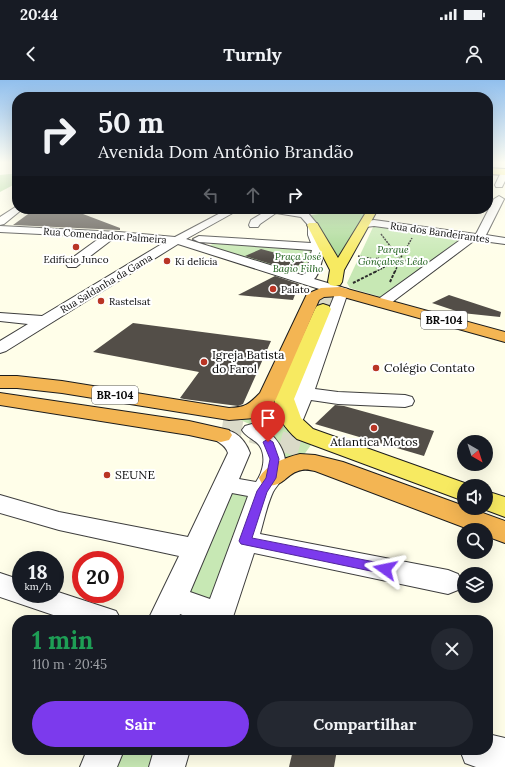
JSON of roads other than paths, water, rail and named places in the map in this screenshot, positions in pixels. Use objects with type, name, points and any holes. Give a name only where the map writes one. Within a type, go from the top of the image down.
[{"type":"highway","name":"Rua Comendador Palmeira","points":[[341,284],[382,303],[505,337]]},
{"type":"highway","name":"BR-104","points":[[0,392],[224,426],[256,409],[265,400],[312,298],[341,284]]},
{"type":"highway","name":"BR-104","points":[[0,382],[17,382],[128,397],[224,426]]},
{"type":"highway","points":[[128,397],[147,406],[227,421],[243,425],[252,430]]},
{"type":"highway","points":[[0,399],[189,428],[224,426]]},
{"type":"highway","points":[[301,435],[457,503]]},
{"type":"highway","points":[[267,485],[287,466],[303,462],[315,462],[505,532]]},
{"type":"highway","points":[[488,515],[505,522]]},
{"type":"main road","points":[[341,284],[345,284],[373,225],[373,220]]},
{"type":"main road","points":[[341,284],[373,220]]},
{"type":"main road","points":[[313,225],[324,244],[341,284]]},
{"type":"main road","points":[[323,310],[284,399],[286,412],[301,435],[457,490]]},
{"type":"main road","points":[[493,503],[505,507]]},
{"type":"street","points":[[493,213],[502,199]]},
{"type":"street","points":[[2,219],[12,212]]},
{"type":"street","name":"Rua Saldanha da Gama","points":[[0,348],[179,239],[226,214]]},
{"type":"street","points":[[254,225],[254,222],[264,214]]},
{"type":"street","points":[[301,280],[312,275],[318,247],[313,235],[313,225],[304,214]]},
{"type":"street","points":[[382,303],[477,237],[492,214]]},
{"type":"street","name":"Rua dos Bandeirantes","points":[[373,220],[417,229],[505,241]]},
{"type":"street","name":"Rua Comendador Palmeira","points":[[0,229],[318,247]]},
{"type":"street","points":[[72,264],[111,235]]},
{"type":"street","name":"Rua Comendador Palmeira","points":[[179,239],[301,280],[341,284]]},
{"type":"street","name":"Rua Comendador Palmeira","points":[[208,250],[206,246],[210,243],[225,241]]},
{"type":"street","points":[[301,435],[304,394],[339,298],[341,284]]},
{"type":"street","points":[[0,316],[44,321]]},
{"type":"street","points":[[304,394],[338,398],[405,401]]},
{"type":"street","points":[[213,615],[197,608],[168,609],[239,453],[237,445],[232,440],[224,426]]},
{"type":"street","points":[[219,615],[267,485],[274,459],[268,442],[252,430]]},
{"type":"street","points":[[224,484],[267,485]]},
{"type":"street","points":[[0,504],[59,521],[195,549]]},
{"type":"street","points":[[245,541],[448,582]]},
{"type":"street","points":[[0,585],[12,589]]},
{"type":"street","points":[[55,603],[91,615]]},
{"type":"street","points":[[493,753],[505,756]]},
{"type":"street","points":[[98,767],[104,755]]},
{"type":"street","points":[[167,767],[171,755]]},
{"type":"tunnel","points":[[323,309],[335,282]]},
{"type":"tunnel","points":[[222,428],[249,432],[304,448]]},
{"type":"place","name":"Edifício Junco","points":[[76,247]]},
{"type":"place","name":"Ki delícia","points":[[167,261]]},
{"type":"place","name":"Palato","points":[[273,289]]},
{"type":"place","name":"Rastelsat","points":[[101,301]]},
{"type":"place","name":"Igreja Batista do Farol","points":[[204,362]]},
{"type":"place","name":"Colégio Contato","points":[[376,368]]},
{"type":"place","name":"Atlantica Motos","points":[[374,428]]},
{"type":"place","name":"SEUNE","points":[[107,475]]},
{"type":"park label","name":"Parque Gonçalves Lêdo","points":[[393,254]]},
{"type":"park label","name":"Praça José Bagio Filho","points":[[298,262]]}]
